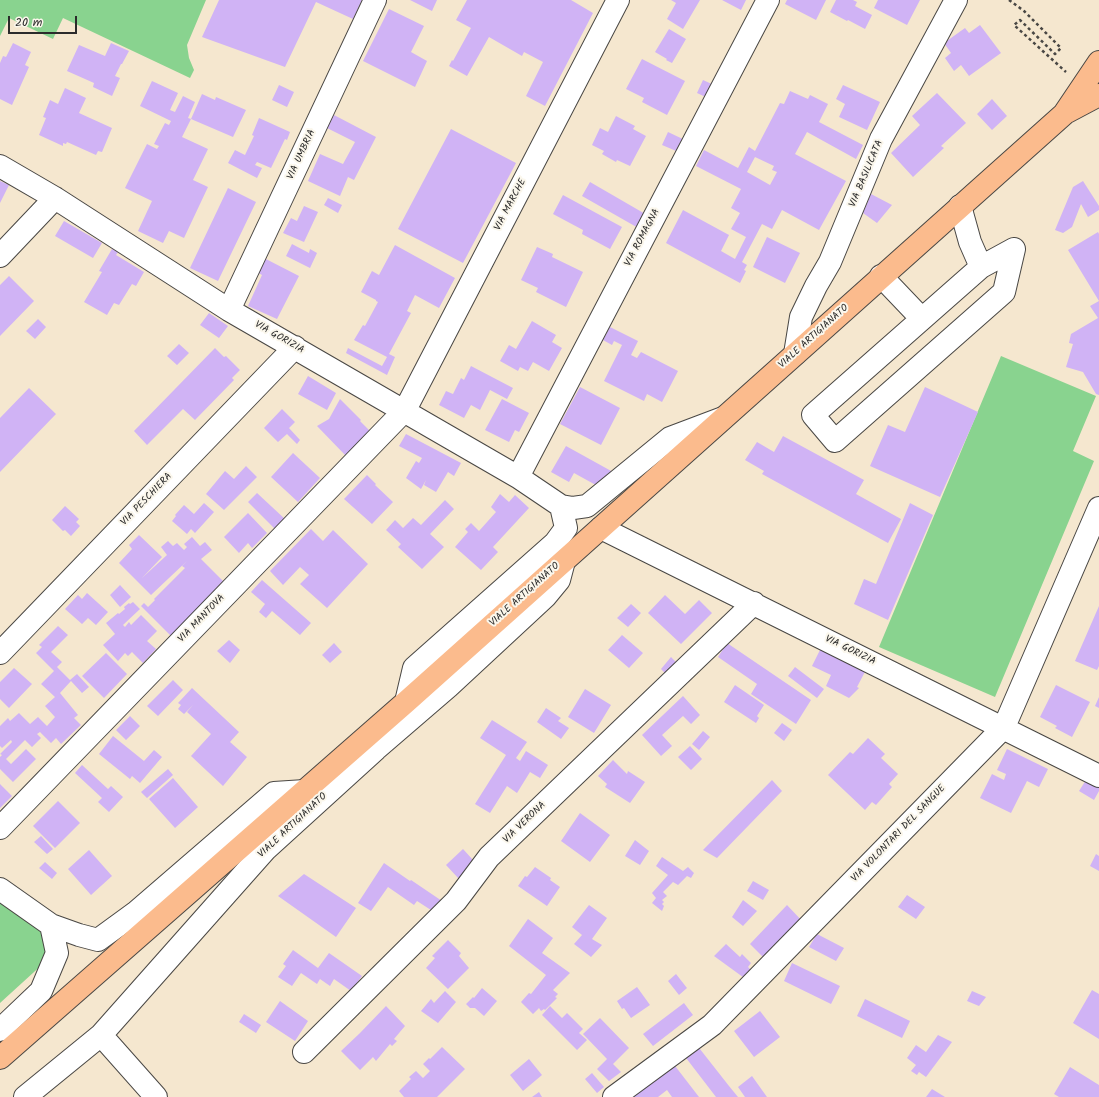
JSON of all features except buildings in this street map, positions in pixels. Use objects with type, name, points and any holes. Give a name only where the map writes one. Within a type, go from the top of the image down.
[{"type":"main road","name":"VIALE ARTIGIANATO","points":[[1064,114],[1099,62]]},
{"type":"main road","name":"VIALE ARTIGIANATO","points":[[0,1058],[406,702],[1064,114],[1099,95]]},
{"type":"street","name":"VIA UMBRIA","points":[[229,310],[375,0]]},
{"type":"street","name":"VIA MARCHE","points":[[405,410],[618,0]]},
{"type":"street","name":"VIA ROMAGNA","points":[[518,477],[768,0]]},
{"type":"street","name":"VIA BASILICATA","points":[[795,354],[801,317],[830,262],[881,139],[956,0]]},
{"type":"street","name":"VIA GORIZIA","points":[[0,166],[55,198],[229,310],[405,410],[518,477],[561,506]]},
{"type":"street","points":[[0,256],[55,198]]},
{"type":"street","points":[[960,206],[970,242],[981,267]]},
{"type":"street","points":[[1014,249],[1004,292],[835,441],[813,416],[981,267],[1014,249]]},
{"type":"street","points":[[881,276],[922,319]]},
{"type":"street","name":"VIA PESCHIERA","points":[[0,653],[295,347]]},
{"type":"street","name":"VIA MANTOVA","points":[[0,828],[405,410]]},
{"type":"street","points":[[406,702],[414,668],[555,543],[566,528],[561,506],[573,508],[587,506],[670,438],[726,416]]},
{"type":"street","name":"VIA VOLONTARI DEL SANGUE","points":[[614,1097],[712,1025],[1004,727],[1099,508]]},
{"type":"street","name":"VIA GORIZIA","points":[[601,528],[1004,727],[1099,776]]},
{"type":"street","name":"VIALE ARTIGIANATO","points":[[25,1097],[101,1035],[266,849],[376,749],[448,687],[545,597],[559,580],[564,560]]},
{"type":"street","name":"VIA VERONA","points":[[304,1052],[456,901],[489,857],[754,603]]},
{"type":"street","points":[[0,889],[51,925],[98,940],[135,913],[274,793],[305,791]]},
{"type":"street","points":[[0,1030],[41,991],[57,953],[51,925]]},
{"type":"street","points":[[101,1035],[156,1097]]},
{"type":"path","points":[[1009,0],[1024,11],[1061,48],[1055,54],[1020,20],[1014,25],[1069,75]]},
{"type":"green space","points":[[0,0],[206,0],[187,45],[189,58],[194,70],[190,78],[63,18],[53,39],[9,18],[0,36]]},
{"type":"green space","points":[[1001,356],[1096,396],[1073,451],[1094,461],[995,697],[879,647]]},
{"type":"green space","points":[[0,895],[36,921],[42,933],[46,956],[45,962],[0,1003]]}]
